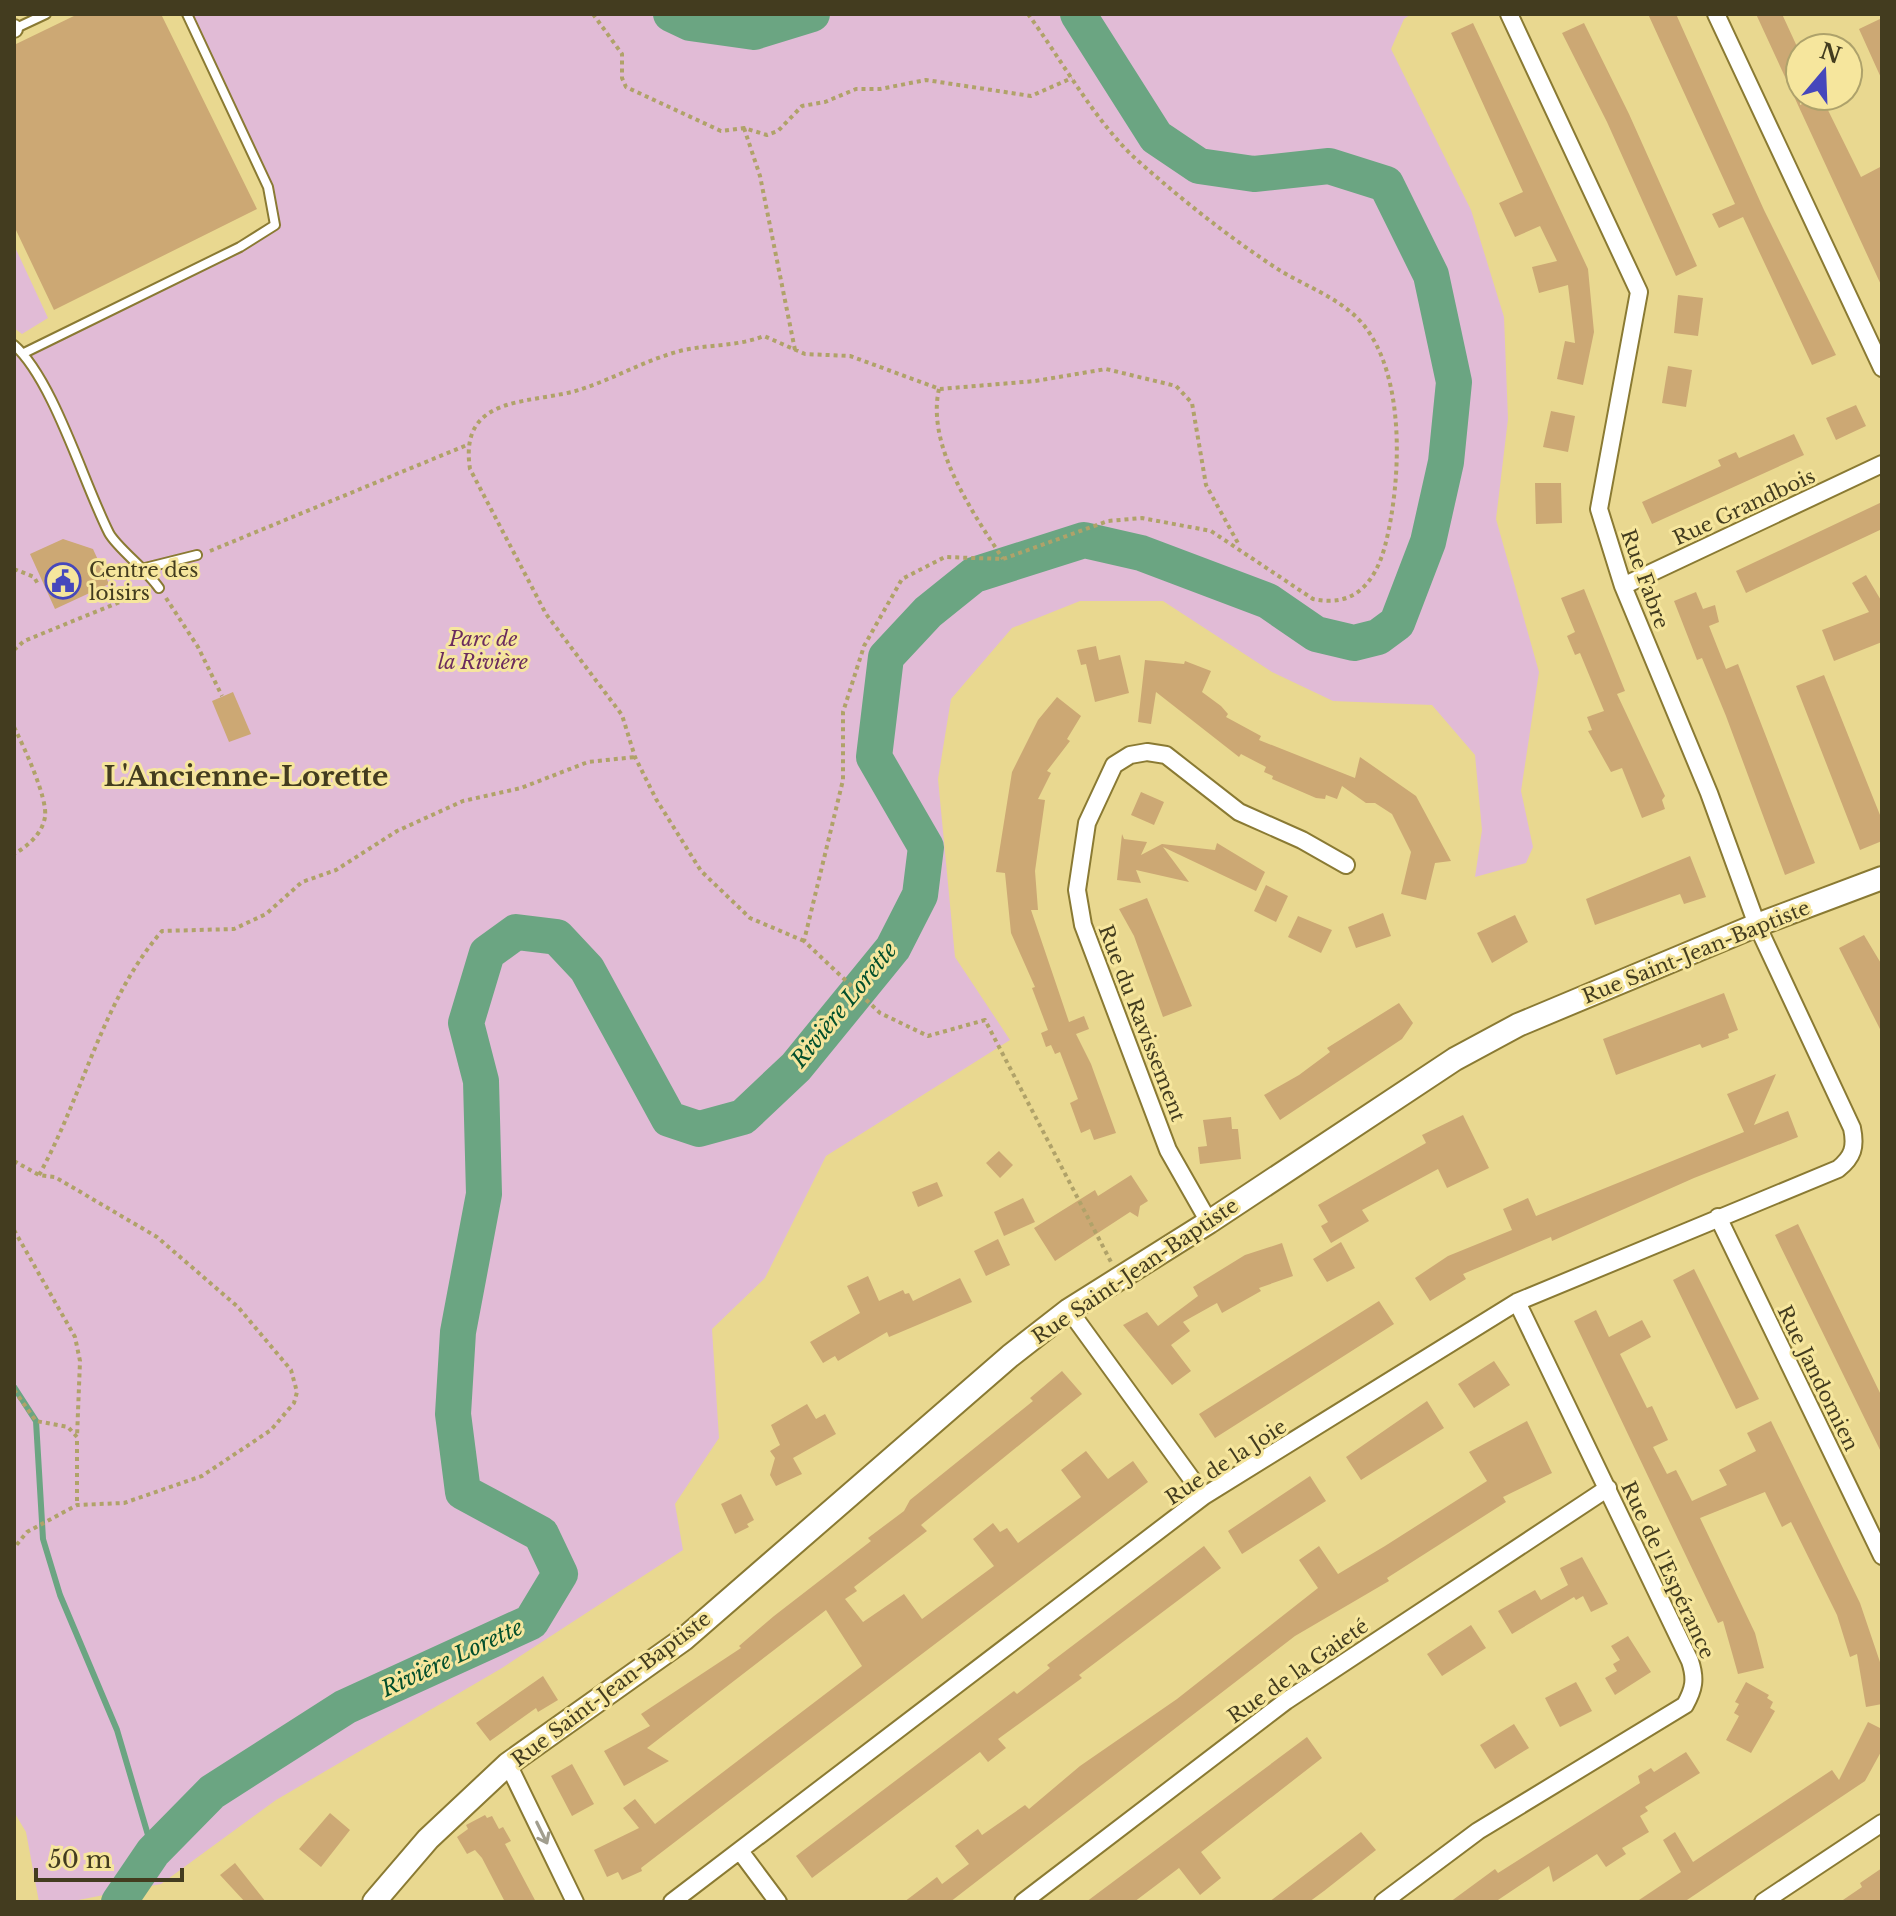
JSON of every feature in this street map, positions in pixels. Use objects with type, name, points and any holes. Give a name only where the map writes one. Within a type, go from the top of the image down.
[{"type":"street","name":"Rue Fabre","points":[[1509,14],[1639,292],[1599,509],[1623,586],[1709,793],[1757,925],[1852,1128],[1854,1148]]},
{"type":"street","points":[[1716,14],[1882,368]]},
{"type":"street","name":"Rue Grandbois","points":[[1623,586],[1882,464]]},
{"type":"street","name":"Rue du Ravissement","points":[[1209,1222],[1168,1150],[1083,925],[1077,890],[1087,823],[1114,765],[1130,755],[1157,754],[1182,766],[1239,812],[1302,840],[1346,865]]},
{"type":"street","name":"Rue Saint-Jean-Baptiste","points":[[374,1902],[428,1839],[508,1764],[684,1639],[1010,1356],[1069,1310],[1209,1222],[1455,1059],[1518,1025],[1757,925],[1882,878]]},
{"type":"street","name":"Rue de la Joie","points":[[672,1902],[1204,1496],[1517,1302],[1838,1169],[1849,1160],[1854,1148]]},
{"type":"street","name":"Rue Jandomien","points":[[1718,1217],[1882,1556]]},
{"type":"street","name":"Rue de l'Espérance","points":[[1383,1902],[1478,1831],[1685,1705],[1695,1677],[1608,1488],[1517,1302]]},
{"type":"street","points":[[1069,1310],[1204,1496]]},
{"type":"street","name":"Rue de la Gaieté","points":[[1023,1902],[1286,1701],[1608,1488]]},
{"type":"street","points":[[508,1764],[575,1902]]},
{"type":"street","points":[[1763,1902],[1882,1823]]},
{"type":"street","points":[[740,1851],[778,1902]]},
{"type":"lane","points":[[14,28],[46,14]]},
{"type":"lane","points":[[24,353],[240,247],[275,225],[268,187],[187,14]]},
{"type":"lane","points":[[14,345],[24,353],[54,407],[110,536],[145,568],[159,588]]},
{"type":"lane","points":[[145,568],[197,555]]},
{"type":"path","points":[[593,14],[622,54],[622,78],[626,87],[721,131],[744,128],[767,135],[778,131],[802,106],[825,102],[856,89],[880,89],[926,80],[1031,96],[1072,78]]},
{"type":"path","points":[[804,941],[843,780],[843,712],[864,646],[902,579],[945,557],[1003,559],[1108,521],[1142,518],[1211,531],[1240,547],[1313,599],[1332,603],[1352,597],[1378,572],[1390,527],[1398,469],[1394,409],[1383,360],[1362,324],[1331,298],[1219,231],[1133,157],[1072,78],[1028,14]]},
{"type":"path","points":[[744,128],[760,176],[795,350]]},
{"type":"path","points":[[1119,1279],[985,1020],[928,1036],[880,1013],[804,941],[750,918],[701,871],[677,837],[635,757],[622,715],[546,614],[470,469],[467,445],[479,421],[519,399],[579,391],[681,351],[742,345],[764,336],[805,354],[850,356],[940,389],[1035,381],[1106,369],[1176,386],[1192,403],[1206,485],[1240,547]]},
{"type":"path","points":[[940,389],[936,405],[944,449],[979,522],[1003,559]]},
{"type":"path","points":[[197,555],[467,445]]},
{"type":"path","points":[[14,569],[34,577],[39,586]]},
{"type":"path","points":[[14,650],[24,641],[159,588],[198,647],[222,696]]},
{"type":"path","points":[[14,727],[44,803],[45,818],[33,842],[14,854]]},
{"type":"path","points":[[39,1175],[62,1134],[83,1077],[138,958],[162,931],[234,929],[266,914],[302,882],[336,870],[397,831],[463,801],[521,788],[588,762],[635,757]]},
{"type":"path","points":[[14,1161],[39,1175],[55,1177],[157,1237],[238,1307],[291,1370],[297,1392],[294,1403],[271,1430],[202,1476],[124,1503],[77,1505],[27,1532],[14,1548]]},
{"type":"path","points":[[14,1230],[75,1337],[80,1361],[77,1505]]},
{"type":"path","points":[[14,1390],[36,1421],[68,1427],[77,1437]]},
{"type":"green space","name":"Parc de la Rivière","points":[[187,14],[1411,14],[1404,19],[1391,49],[1471,210],[1504,317],[1508,419],[1496,519],[1539,672],[1521,791],[1533,847],[1526,863],[1475,877],[1482,830],[1475,755],[1432,705],[1333,701],[1272,672],[1163,601],[1080,601],[1012,628],[951,699],[938,779],[955,957],[1010,1040],[826,1156],[765,1278],[712,1329],[719,1438],[675,1504],[683,1550],[502,1668],[276,1800],[161,1884],[68,1902],[39,1902],[26,1832],[14,1812],[14,345],[24,353],[239,247],[275,225],[268,187]]},
{"type":"green space","points":[[14,245],[48,318],[22,334],[14,328]]},
{"type":"building","points":[[78,14],[161,14],[257,209],[54,310],[14,226],[14,45]]},
{"type":"building","points":[[1648,14],[1676,14],[1764,210],[1836,355],[1812,365],[1743,217],[1719,228],[1712,214],[1735,204]]},
{"type":"building","points":[[1756,14],[1782,14],[1790,32],[1784,32],[1784,75]]},
{"type":"building","points":[[1882,18],[1882,80],[1864,40],[1864,32],[1859,29]]},
{"type":"building","points":[[1473,23],[1588,269],[1594,332],[1583,385],[1557,379],[1565,341],[1575,343],[1568,285],[1539,293],[1532,267],[1557,261],[1540,226],[1515,237],[1499,203],[1523,192],[1451,33]]},
{"type":"building","points":[[1584,23],[1629,114],[1697,266],[1676,276],[1607,122],[1562,33]]},
{"type":"building","points":[[1801,112],[1829,112],[1861,177],[1882,166],[1882,287]]},
{"type":"building","points":[[1678,295],[1703,298],[1698,336],[1674,333]]},
{"type":"building","points":[[1668,366],[1692,370],[1686,407],[1662,403]]},
{"type":"building","points":[[1856,405],[1866,426],[1836,440],[1826,418]]},
{"type":"building","points":[[1551,411],[1575,416],[1568,452],[1543,447]]},
{"type":"building","points":[[1794,434],[1804,455],[1652,524],[1642,502],[1721,466],[1718,460],[1736,452],[1739,458]]},
{"type":"building","points":[[1535,483],[1561,483],[1562,523],[1536,524]]},
{"type":"building","points":[[1882,502],[1882,529],[1746,593],[1736,571]]},
{"type":"building","points":[[63,539],[93,549],[109,584],[55,609],[30,554]]},
{"type":"building","points":[[1866,575],[1882,602],[1882,642],[1834,661],[1822,630],[1869,612],[1852,583]]},
{"type":"building","points":[[1584,589],[1625,691],[1617,694],[1665,796],[1662,800],[1665,809],[1642,818],[1622,768],[1611,772],[1588,731],[1592,730],[1587,717],[1604,711],[1580,653],[1575,655],[1567,636],[1575,632],[1561,598]]},
{"type":"building","points":[[1696,592],[1703,609],[1715,605],[1719,622],[1709,626],[1726,669],[1738,664],[1815,863],[1785,875],[1726,716],[1702,658],[1697,660],[1674,601]]},
{"type":"building","points":[[1096,646],[1099,660],[1120,655],[1129,693],[1095,702],[1086,664],[1081,665],[1077,650]]},
{"type":"building","points":[[1145,660],[1184,664],[1185,661],[1211,671],[1202,692],[1221,706],[1228,714],[1226,717],[1261,736],[1259,740],[1355,778],[1360,757],[1416,796],[1451,861],[1435,863],[1426,900],[1401,894],[1411,852],[1392,814],[1375,803],[1366,803],[1342,786],[1337,799],[1326,795],[1325,799],[1272,779],[1273,776],[1264,772],[1266,767],[1241,754],[1239,757],[1156,692],[1151,724],[1138,722]]},
{"type":"building","points":[[1824,675],[1882,820],[1882,841],[1860,850],[1796,686]]},
{"type":"building","points":[[233,692],[251,734],[229,742],[212,701]]},
{"type":"building","points":[[1057,697],[1081,716],[1067,739],[1070,741],[1047,771],[1051,773],[1038,799],[1045,800],[1035,871],[1038,910],[1031,910],[1069,1022],[1084,1016],[1089,1029],[1076,1034],[1091,1064],[1116,1133],[1094,1140],[1090,1129],[1081,1133],[1070,1103],[1078,1099],[1060,1052],[1055,1054],[1051,1045],[1046,1047],[1041,1033],[1048,1030],[1032,988],[1035,987],[1011,933],[1005,873],[996,872],[1012,772],[1038,720]]},
{"type":"building","points":[[1141,792],[1164,802],[1154,825],[1131,815]]},
{"type":"building","points":[[1122,834],[1124,839],[1147,842],[1141,855],[1162,844],[1215,850],[1217,843],[1265,872],[1256,891],[1163,847],[1189,882],[1136,870],[1141,883],[1117,880]]},
{"type":"building","points":[[1690,856],[1706,897],[1684,904],[1680,894],[1595,925],[1586,899]]},
{"type":"building","points":[[1266,885],[1288,896],[1276,922],[1254,911]]},
{"type":"building","points":[[1147,898],[1192,1006],[1163,1017],[1134,936],[1119,909]]},
{"type":"building","points":[[1383,913],[1391,936],[1356,948],[1348,927]]},
{"type":"building","points":[[1515,915],[1528,942],[1492,963],[1477,933]]},
{"type":"building","points":[[1298,916],[1332,930],[1321,953],[1288,937]]},
{"type":"building","points":[[1864,935],[1882,965],[1882,1033],[1839,948]]},
{"type":"building","points":[[1724,993],[1738,1030],[1728,1034],[1729,1038],[1702,1048],[1700,1044],[1616,1075],[1603,1039]]},
{"type":"building","points":[[1399,1003],[1413,1023],[1402,1039],[1280,1120],[1264,1095],[1330,1052],[1327,1048]]},
{"type":"building","points":[[1776,1074],[1754,1125],[1788,1111],[1798,1137],[1694,1178],[1552,1241],[1551,1237],[1463,1274],[1466,1279],[1430,1301],[1415,1278],[1448,1256],[1512,1230],[1503,1209],[1528,1198],[1536,1216],[1744,1132],[1727,1094]]},
{"type":"building","points":[[1463,1115],[1489,1168],[1447,1188],[1438,1169],[1362,1210],[1369,1221],[1331,1243],[1321,1226],[1328,1222],[1318,1205],[1426,1143],[1422,1135]]},
{"type":"building","points":[[1231,1117],[1232,1129],[1238,1129],[1241,1159],[1200,1164],[1198,1147],[1207,1146],[1203,1120]]},
{"type":"building","points":[[999,1151],[1013,1165],[1000,1178],[986,1163]]},
{"type":"building","points":[[1131,1175],[1148,1201],[1140,1206],[1138,1217],[1130,1212],[1055,1261],[1034,1228],[1095,1190],[1098,1196]]},
{"type":"building","points":[[937,1182],[943,1196],[918,1207],[912,1192]]},
{"type":"building","points":[[1023,1198],[1035,1222],[1004,1236],[994,1212]]},
{"type":"building","points":[[1798,1224],[1882,1397],[1882,1454],[1775,1235]]},
{"type":"building","points":[[998,1239],[1010,1265],[986,1276],[974,1251]]},
{"type":"building","points":[[1341,1242],[1355,1268],[1327,1282],[1313,1259]]},
{"type":"building","points":[[1282,1243],[1293,1276],[1259,1288],[1261,1291],[1222,1313],[1217,1303],[1183,1322],[1190,1331],[1171,1345],[1191,1371],[1172,1385],[1123,1325],[1147,1312],[1158,1326],[1198,1296],[1193,1287],[1245,1255]]},
{"type":"building","points":[[1694,1269],[1759,1399],[1736,1409],[1673,1280]]},
{"type":"building","points":[[868,1276],[879,1301],[903,1290],[905,1294],[909,1293],[913,1301],[960,1278],[972,1302],[889,1337],[887,1332],[838,1361],[835,1356],[823,1363],[810,1342],[860,1313],[847,1286]]},
{"type":"building","points":[[1379,1301],[1394,1324],[1215,1438],[1199,1414]]},
{"type":"building","points":[[1596,1310],[1609,1337],[1642,1320],[1651,1337],[1620,1354],[1647,1408],[1652,1406],[1668,1440],[1653,1447],[1667,1474],[1676,1470],[1692,1501],[1727,1485],[1719,1470],[1756,1451],[1747,1433],[1771,1421],[1860,1603],[1882,1668],[1882,1704],[1866,1707],[1857,1654],[1850,1657],[1837,1615],[1791,1522],[1782,1527],[1765,1492],[1700,1518],[1755,1633],[1764,1668],[1738,1674],[1723,1621],[1718,1623],[1574,1321]]},
{"type":"building","points":[[1494,1361],[1510,1385],[1474,1408],[1458,1384]]},
{"type":"building","points":[[1062,1371],[1082,1394],[921,1525],[927,1531],[854,1587],[857,1591],[845,1599],[863,1622],[904,1594],[922,1619],[994,1566],[973,1539],[993,1523],[1000,1532],[1007,1528],[1018,1543],[1081,1497],[1061,1470],[1086,1451],[1108,1479],[1133,1461],[1148,1482],[641,1868],[642,1871],[622,1880],[618,1872],[607,1877],[594,1850],[639,1828],[623,1808],[635,1799],[655,1824],[862,1666],[826,1610],[647,1748],[669,1761],[624,1786],[604,1751],[650,1726],[641,1714],[741,1648],[739,1646],[774,1616],[871,1541],[868,1538],[904,1511],[910,1500],[1033,1401],[1030,1398]]},
{"type":"building","points":[[1427,1401],[1444,1428],[1361,1480],[1346,1457]]},
{"type":"building","points":[[807,1404],[816,1419],[825,1414],[836,1434],[793,1458],[802,1474],[776,1486],[770,1475],[775,1458],[770,1451],[780,1445],[771,1425]]},
{"type":"building","points":[[1527,1421],[1552,1473],[1503,1497],[1506,1502],[1387,1578],[1389,1581],[1295,1636],[950,1902],[904,1902],[937,1877],[942,1884],[969,1864],[955,1846],[978,1829],[982,1835],[1025,1805],[1029,1809],[1080,1766],[1177,1699],[1318,1588],[1299,1560],[1319,1546],[1338,1574],[1385,1546],[1487,1481],[1469,1452]]},
{"type":"building","points":[[1310,1476],[1326,1501],[1242,1554],[1228,1531]]},
{"type":"building","points":[[741,1494],[754,1520],[747,1524],[749,1527],[735,1534],[721,1504]]},
{"type":"building","points":[[1204,1546],[1221,1568],[1079,1675],[1082,1678],[998,1739],[1006,1748],[988,1762],[980,1752],[812,1878],[796,1856],[1014,1691],[1017,1694],[1050,1668],[1047,1665]]},
{"type":"building","points":[[1582,1557],[1608,1604],[1591,1612],[1583,1596],[1576,1600],[1574,1597],[1512,1634],[1498,1611],[1535,1590],[1541,1600],[1568,1585],[1560,1568]]},
{"type":"building","points":[[1471,1625],[1486,1648],[1442,1676],[1427,1654]]},
{"type":"building","points":[[1628,1636],[1651,1672],[1615,1695],[1605,1678],[1617,1671],[1613,1664],[1620,1660],[1611,1646]]},
{"type":"building","points":[[543,1676],[558,1700],[538,1712],[536,1708],[490,1741],[476,1723]]},
{"type":"building","points":[[1576,1682],[1592,1711],[1560,1727],[1545,1698]]},
{"type":"building","points":[[1746,1682],[1769,1695],[1767,1698],[1773,1702],[1770,1708],[1775,1711],[1751,1753],[1726,1740],[1739,1716],[1734,1713],[1739,1704],[1735,1702]]},
{"type":"building","points":[[1868,1722],[1882,1729],[1882,1750],[1865,1781],[1684,1902],[1636,1902],[1681,1872],[1663,1840],[1675,1832],[1693,1862],[1832,1770],[1839,1780]]},
{"type":"building","points":[[1514,1724],[1529,1748],[1495,1769],[1480,1745]]},
{"type":"building","points":[[1307,1737],[1322,1758],[1201,1852],[1221,1878],[1200,1895],[1179,1868],[1134,1902],[1086,1902]]},
{"type":"building","points":[[1686,1752],[1700,1773],[1645,1807],[1648,1811],[1640,1816],[1649,1832],[1622,1848],[1626,1854],[1606,1867],[1597,1854],[1553,1882],[1549,1866],[1495,1902],[1450,1902],[1495,1869],[1498,1873],[1640,1783],[1638,1776],[1651,1768],[1654,1772]]},
{"type":"building","points":[[572,1764],[594,1804],[572,1816],[551,1776]]},
{"type":"building","points":[[330,1813],[350,1830],[321,1867],[299,1849]]},
{"type":"building","points":[[485,1815],[487,1818],[492,1816],[499,1829],[503,1827],[511,1841],[505,1844],[536,1902],[505,1902],[482,1858],[475,1850],[467,1854],[457,1837],[468,1829],[466,1825]]},
{"type":"building","points":[[1361,1832],[1376,1850],[1324,1891],[1309,1902],[1269,1902]]},
{"type":"building","points":[[235,1863],[266,1902],[245,1902],[220,1875]]},
{"type":"building","points":[[1882,1868],[1882,1902],[1840,1902],[1862,1887],[1860,1883]]},
{"type":"waterway","name":"Rivière Lorette","points":[[671,14],[690,23],[754,32],[812,14]]},
{"type":"waterway","name":"Rivière Lorette","points":[[119,1902],[153,1852],[212,1792],[345,1707],[531,1622],[560,1574],[541,1534],[463,1492],[453,1414],[458,1332],[484,1194],[481,1081],[466,1023],[487,953],[516,932],[557,937],[587,969],[669,1119],[699,1129],[743,1117],[796,1067],[893,948],[920,895],[926,847],[874,757],[886,657],[928,612],[974,575],[1084,540],[1141,553],[1268,601],[1316,634],[1354,643],[1378,637],[1397,623],[1428,542],[1446,462],[1454,382],[1431,275],[1386,184],[1329,166],[1254,174],[1199,166],[1156,137],[1078,14]]},
{"type":"waterway","points":[[14,1387],[36,1421],[43,1539],[60,1595],[117,1730],[153,1852]]},
{"type":"place","name":"Centre des loisirs","points":[[63,581]]},
{"type":"district","name":"L'Ancienne-Lorette","points":[[246,776]]}]
